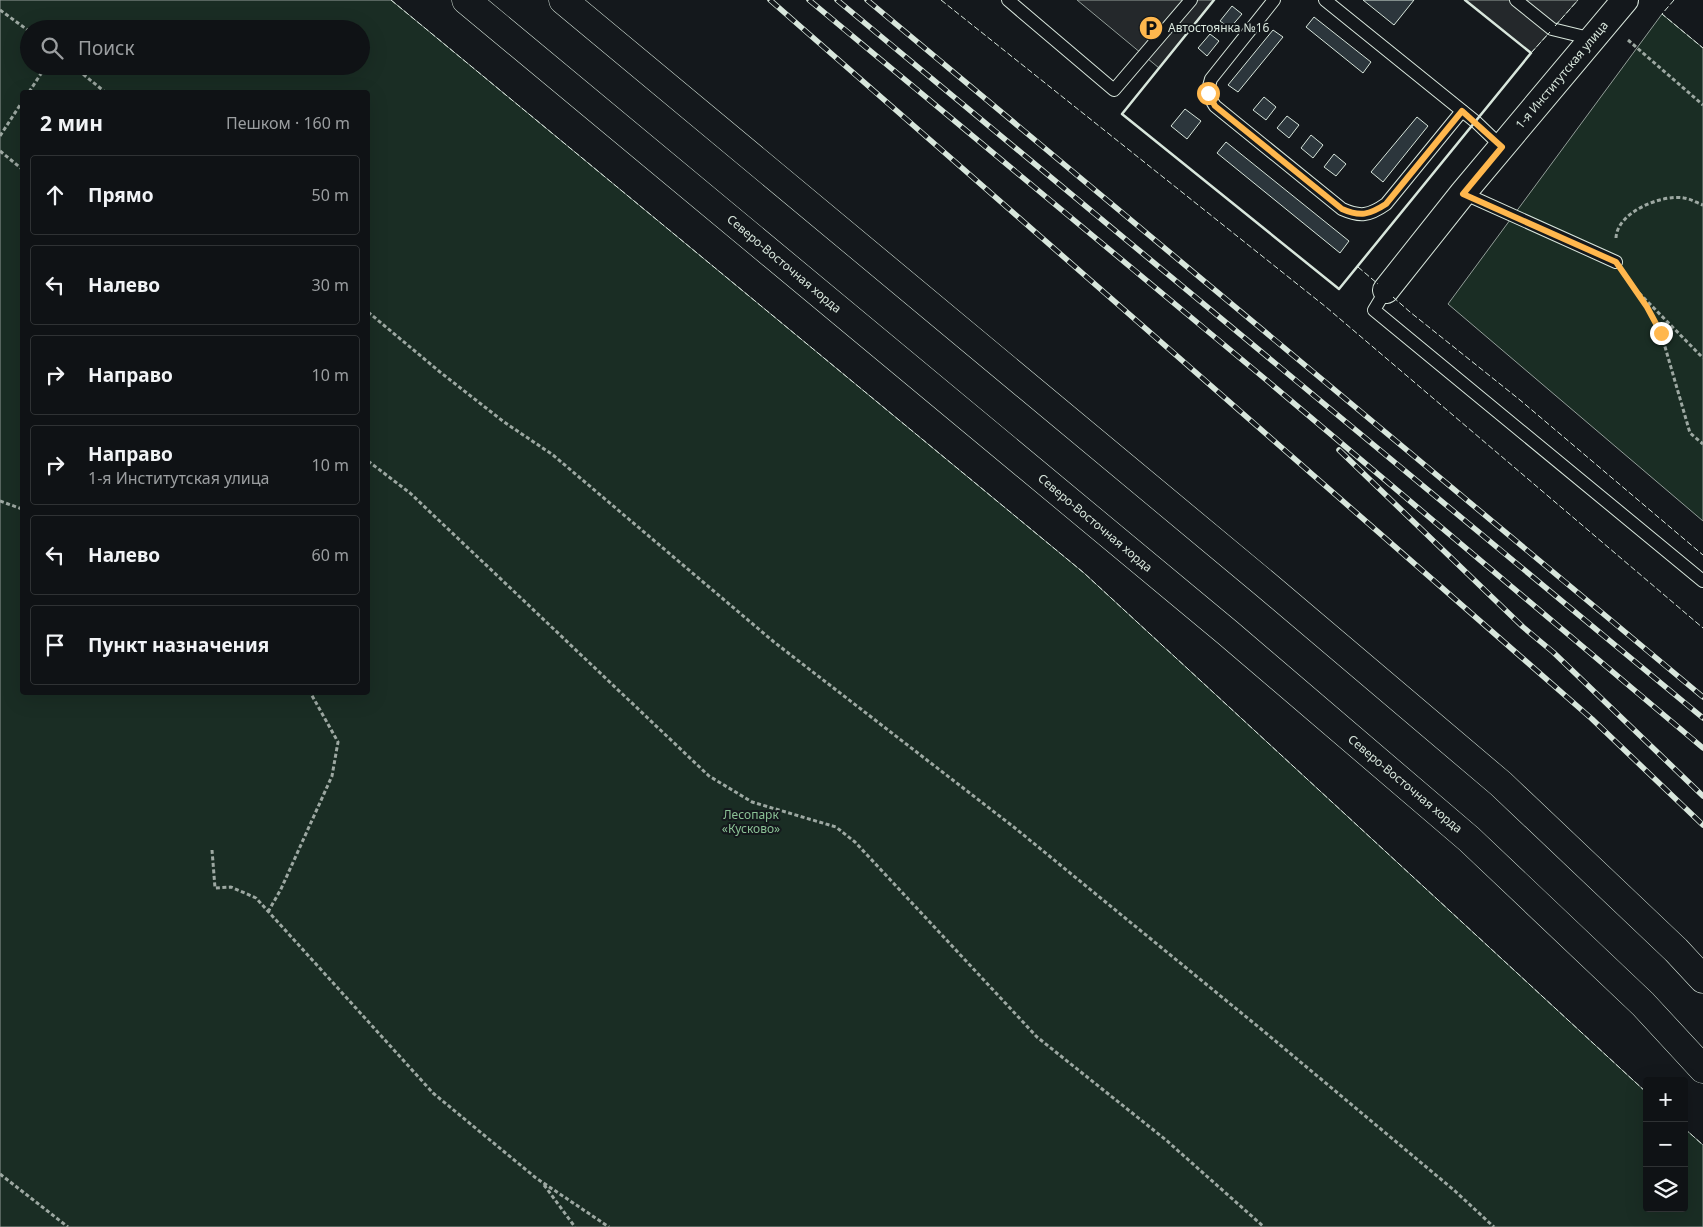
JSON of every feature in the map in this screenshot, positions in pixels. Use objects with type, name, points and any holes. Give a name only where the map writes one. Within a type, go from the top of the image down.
[{"type":"main road","name":"Северо-Восточная хорда","points":[[466,0],[1220,627],[1469,839],[1643,1004],[1703,1069]]},
{"type":"main road","points":[[563,0],[1265,584],[1501,784],[1676,950],[1703,979]]},
{"type":"street","name":"1-я Институтская улица","points":[[1386,290],[1463,194],[1625,0]]},
{"type":"lane","points":[[1008,0],[1114,90],[1191,0]]},
{"type":"lane","points":[[1274,0],[1211,79],[1208,93],[1220,111],[1342,209],[1353,214],[1365,214],[1376,211],[1386,204],[1462,111]]},
{"type":"lane","points":[[1325,0],[1462,111],[1502,147]]},
{"type":"lane","points":[[1516,0],[1552,29],[1600,30]]},
{"type":"lane","points":[[1463,194],[1616,262]]},
{"type":"lane","points":[[1386,290],[1374,310],[1703,581]]},
{"type":"path","points":[[0,10],[20,24]]},
{"type":"path","points":[[1600,30],[1703,105]]},
{"type":"path","points":[[30,90],[40,75]]},
{"type":"path","points":[[84,75],[103,90]]},
{"type":"path","points":[[0,136],[20,105]]},
{"type":"path","points":[[0,151],[20,167]]},
{"type":"path","points":[[1703,205],[1683,198],[1657,200],[1627,215],[1616,234],[1616,262],[1647,307],[1661,333],[1690,433],[1703,444]]},
{"type":"path","points":[[1630,284],[1703,358]]},
{"type":"path","points":[[370,314],[504,422],[553,455],[774,642],[1015,828],[1455,1191],[1494,1227]]},
{"type":"path","points":[[370,463],[410,493],[709,776],[752,802],[836,826],[855,842],[1037,1037],[1166,1140],[1264,1227]]},
{"type":"path","points":[[0,501],[20,508]]},
{"type":"path","points":[[268,912],[281,889],[332,776],[338,742],[312,695]]},
{"type":"path","points":[[212,850],[215,888],[231,887],[256,898],[433,1093],[543,1182],[609,1227]]},
{"type":"path","points":[[0,1174],[68,1227]]},
{"type":"path","points":[[543,1182],[575,1227]]},
{"type":"green space","name":"Лесопарк «Кусково»","points":[[0,0],[391,0],[1084,573],[1643,1089],[1643,1212],[1688,1212],[1688,1132],[1703,1145],[1703,1227],[0,1227]]},
{"type":"green space","points":[[1662,14],[1703,48],[1703,521],[1448,304]]},
{"type":"shaded area","name":"Автостоянка №16","points":[[1077,0],[1214,0],[1159,68]]},
{"type":"shaded area","points":[[1465,0],[1578,0],[1531,53]]},
{"type":"building","points":[[1363,0],[1414,0],[1394,25]]},
{"type":"building","points":[[1232,6],[1242,14],[1230,28],[1220,21]]},
{"type":"building","points":[[1314,17],[1371,62],[1363,73],[1306,27]]},
{"type":"building","points":[[1273,30],[1283,37],[1238,92],[1228,85]]},
{"type":"building","points":[[1210,34],[1219,41],[1207,56],[1198,48]]},
{"type":"building","points":[[1264,97],[1276,107],[1266,120],[1253,110]]},
{"type":"building","points":[[1185,109],[1201,121],[1187,139],[1171,126]]},
{"type":"building","points":[[1287,116],[1299,125],[1289,138],[1277,128]]},
{"type":"building","points":[[1417,117],[1428,126],[1383,182],[1371,172]]},
{"type":"building","points":[[1311,135],[1323,145],[1313,158],[1301,148]]},
{"type":"building","points":[[1226,142],[1349,241],[1340,253],[1217,153]]},
{"type":"building","points":[[1334,154],[1346,164],[1336,176],[1324,167]]},
{"type":"railway","points":[[770,0],[1592,719],[1703,825]]},
{"type":"railway","points":[[809,0],[1264,378],[1703,748]]},
{"type":"railway","points":[[837,0],[1703,718]]},
{"type":"railway","points":[[867,0],[1703,697]]},
{"type":"railway","points":[[1339,450],[1523,627],[1553,652],[1703,796]]},
{"type":"fence","points":[[391,0],[1084,573],[1643,1089]]},
{"type":"fence","points":[[941,0],[1326,307],[1703,628]]},
{"type":"fence","points":[[1555,26],[1578,0]]},
{"type":"fence","points":[[1674,0],[1662,14],[1703,48]]},
{"type":"fence","points":[[1531,53],[1550,32]]},
{"type":"fence","points":[[1358,267],[1378,284]]},
{"type":"fence","points":[[1393,297],[1520,400],[1703,555]]},
{"type":"fence","points":[[1688,1132],[1703,1145]]},
{"type":"wall","points":[[1214,0],[1122,114],[1339,289],[1531,53],[1465,0]]},
{"type":"place","name":"Автостоянка №16","points":[[1151,28]]},
{"type":"route","points":[[1208,93],[1215,106],[1342,209],[1353,214],[1365,214],[1376,211],[1386,204],[1462,111],[1502,147],[1463,194],[1616,262],[1647,307],[1661,333]]}]
